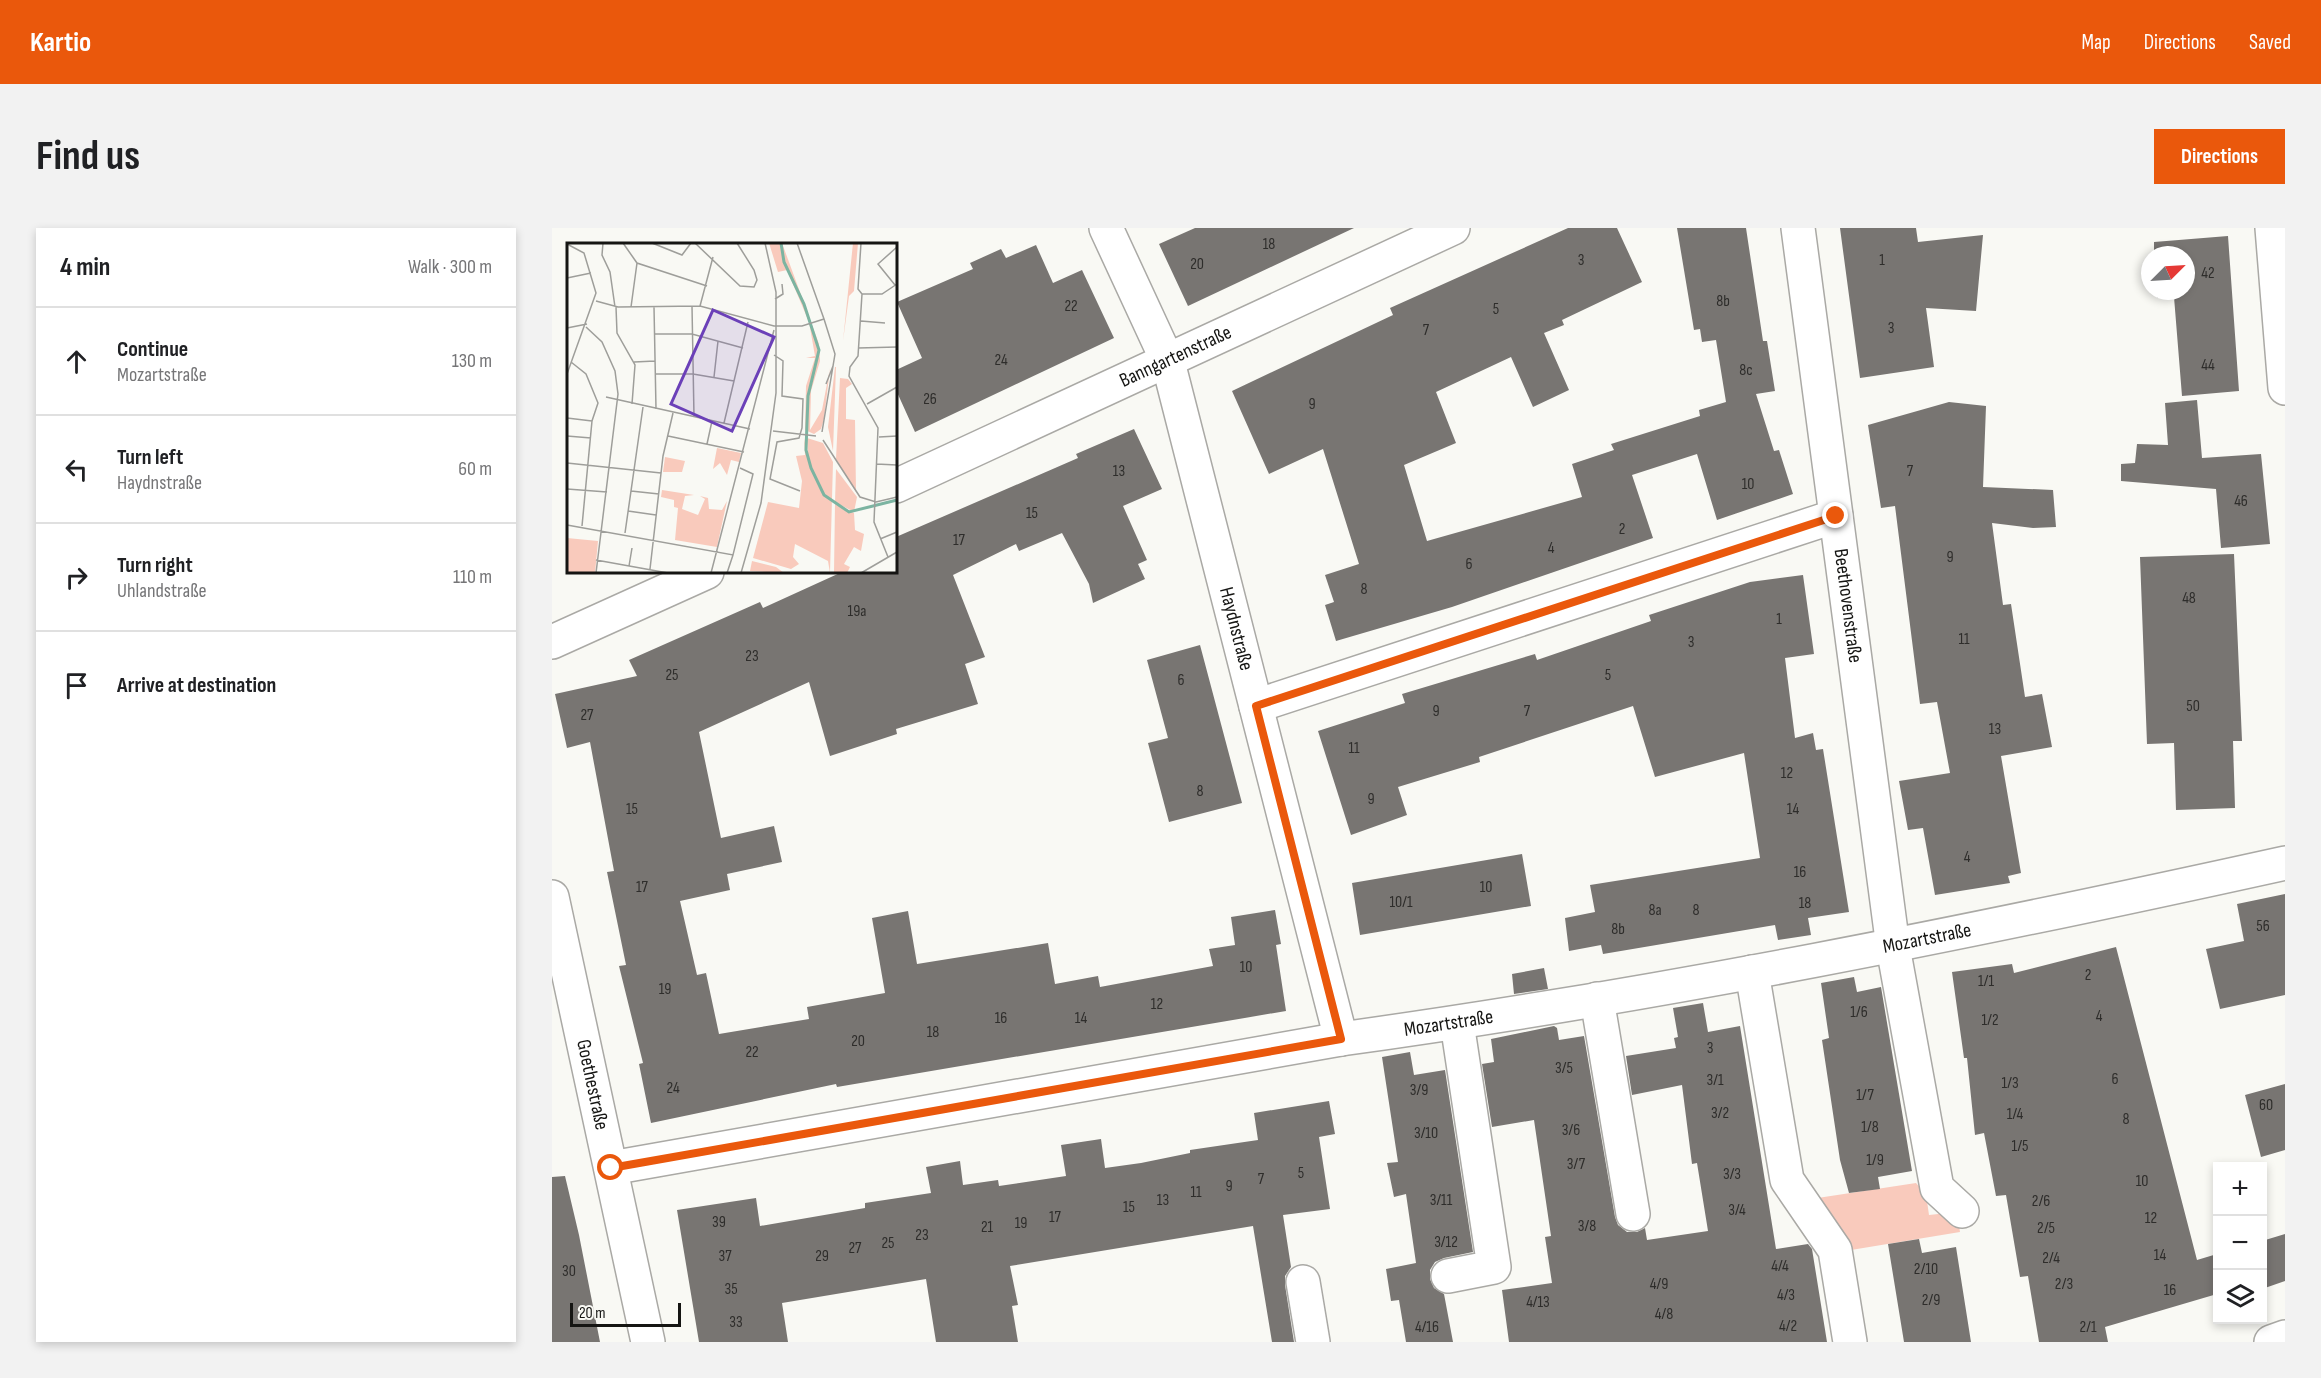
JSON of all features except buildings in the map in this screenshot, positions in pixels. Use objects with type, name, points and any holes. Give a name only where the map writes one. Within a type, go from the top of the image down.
[{"type":"street","name":"Haydnstraße","points":[[1106,228],[1168,362],[1341,1039]]},
{"type":"street","name":"Banngartenstraße","points":[[897,486],[1454,228]]},
{"type":"street","name":"Beethovenstraße","points":[[1798,228],[1893,947],[1937,1188],[1962,1211]]},
{"type":"street","points":[[2272,228],[2285,388]]},
{"type":"street","points":[[1256,706],[1836,516]]},
{"type":"street","points":[[552,642],[706,573]]},
{"type":"street","name":"Mozartstraße","points":[[611,1168],[1341,1039],[1457,1023],[1893,947],[2285,863]]},
{"type":"street","name":"Goethestraße","points":[[552,897],[560,974],[611,1168],[648,1342]]},
{"type":"street","points":[[1752,972],[1787,1180],[1835,1250],[1850,1342]]},
{"type":"street","points":[[1597,999],[1633,1214]]},
{"type":"street","points":[[1448,1276],[1494,1268],[1457,1023]]},
{"type":"street","points":[[1303,1282],[1312,1342]]},
{"type":"street","points":[[2271,1342],[2285,1337]]},
{"type":"shaded area","points":[[1916,1183],[1926,1194],[1929,1215],[1957,1212],[1960,1232],[1845,1251],[1811,1199]]},
{"type":"route","points":[[611,1168],[1341,1039],[1256,706],[1836,516]]}]
